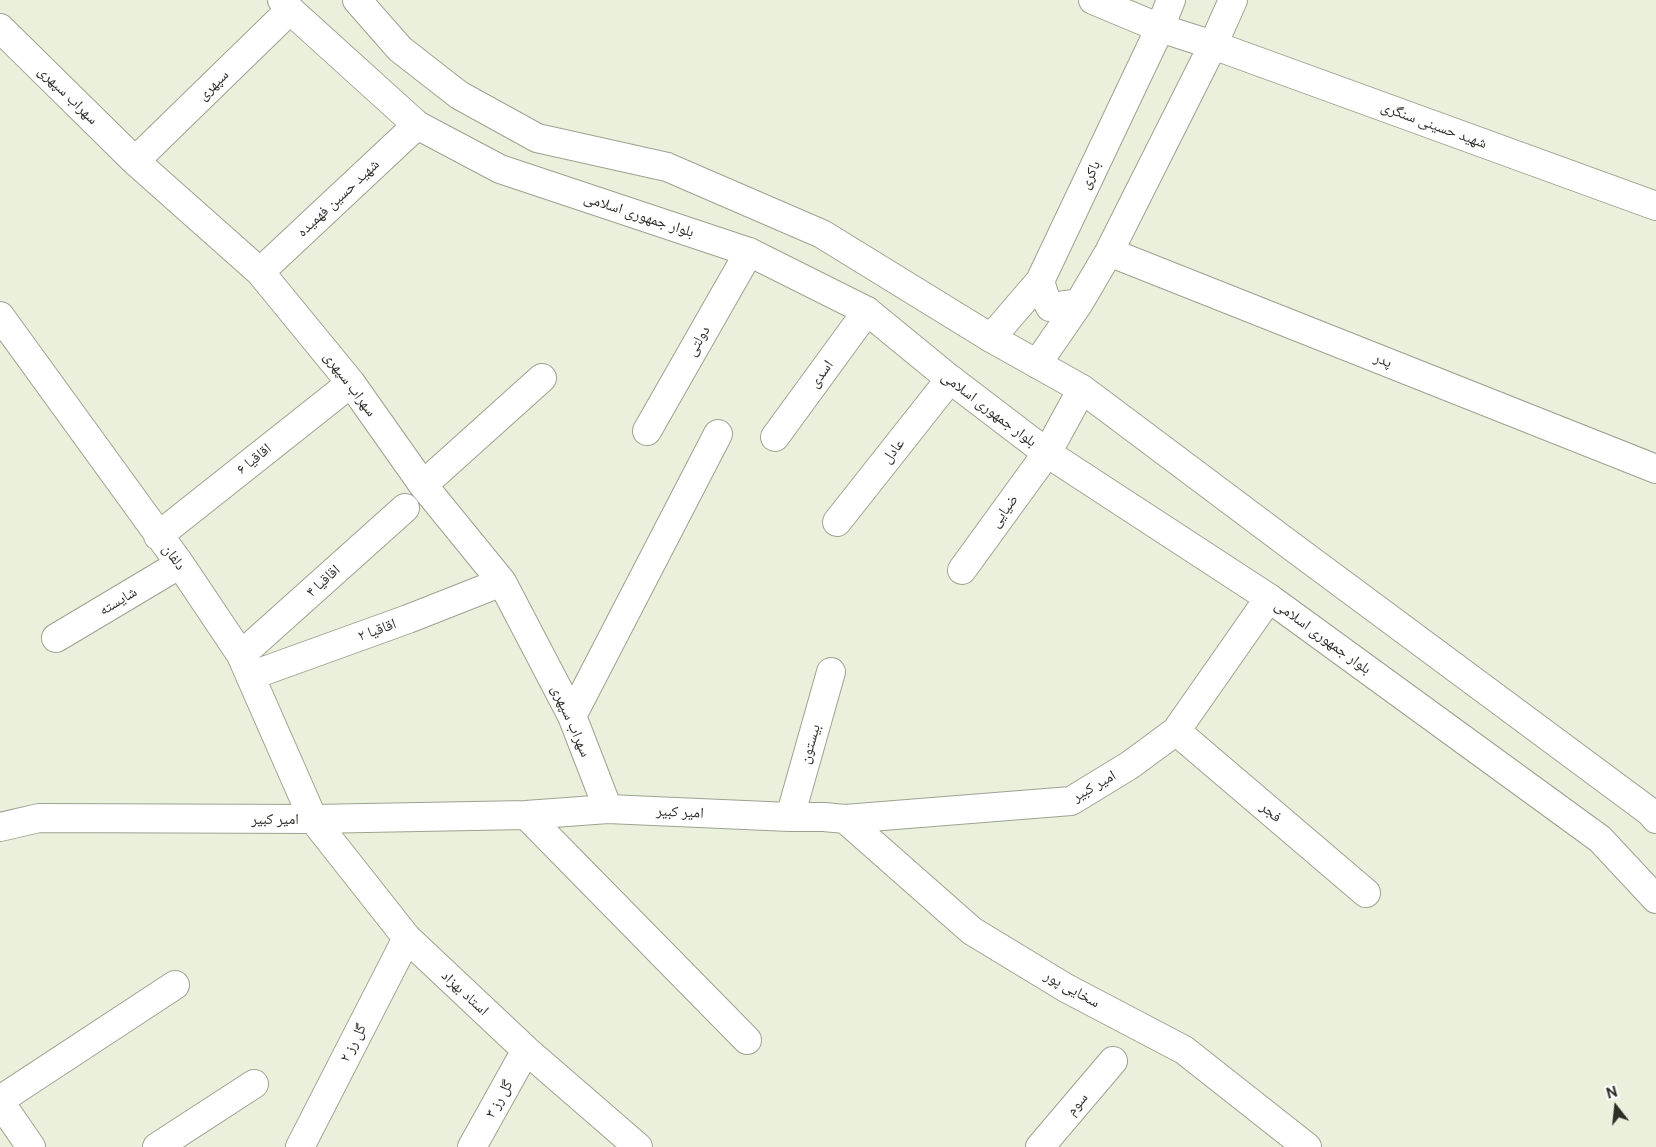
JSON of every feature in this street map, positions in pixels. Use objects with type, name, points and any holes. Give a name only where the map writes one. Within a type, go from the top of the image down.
[{"type":"street","points":[[357,0],[400,48],[459,95],[537,138],[667,167],[813,230],[990,338],[1082,389],[1298,551],[1654,812]]},
{"type":"street","name":"شهید حسینی سنگری","points":[[1093,0],[1160,28],[1212,45],[1656,206]]},
{"type":"street","name":"باکری","points":[[990,338],[1040,281],[1160,28],[1171,0]]},
{"type":"street","points":[[1037,364],[1079,303],[1109,252],[1233,0]]},
{"type":"street","name":"بلوار جمهوری اسلامی","points":[[286,5],[417,125],[500,169],[749,252],[867,311],[950,379],[1047,453],[1269,598],[1600,839],[1656,899]]},
{"type":"street","name":"سپهری","points":[[135,161],[286,5]]},
{"type":"street","name":"سهراب سپهری","points":[[0,28],[135,161],[260,272],[350,382],[422,485],[502,582],[572,716],[608,809]]},
{"type":"street","name":"شهید حسین فهمیده","points":[[260,272],[417,125]]},
{"type":"street","name":"دولتی","points":[[646,431],[749,252]]},
{"type":"street","name":"پدر","points":[[1109,252],[1656,468]]},
{"type":"street","points":[[1040,281],[1050,307],[1079,303]]},
{"type":"street","name":"اسدی","points":[[775,437],[867,311]]},
{"type":"street","name":"دلفان","points":[[4,332],[180,564],[246,666],[313,819]]},
{"type":"street","points":[[422,485],[542,378]]},
{"type":"street","name":"عادل","points":[[837,522],[950,379]]},
{"type":"street","name":"اقاقیا ۶","points":[[158,536],[350,382]]},
{"type":"street","name":"ضیایی","points":[[962,570],[1047,453],[1082,389]]},
{"type":"street","points":[[572,716],[718,434]]},
{"type":"street","name":"اقاقیا ۴","points":[[246,666],[405,508]]},
{"type":"street","name":"شایسته","points":[[56,638],[180,564]]},
{"type":"street","name":"اقاقیا ۲","points":[[246,666],[408,619],[502,582]]},
{"type":"street","name":"امیر کبیر","points":[[2,823],[39,818],[313,819],[526,815],[608,809],[790,817],[824,816],[845,819],[1071,801],[1130,765],[1176,731],[1269,598]]},
{"type":"street","name":"بیستون","points":[[790,817],[831,672]]},
{"type":"street","name":"فجر","points":[[1176,731],[1366,894]]},
{"type":"street","points":[[526,815],[747,1040]]},
{"type":"street","name":"استاد بهزاد","points":[[313,819],[407,938],[526,1050],[638,1147]]},
{"type":"street","name":"سخایی پور","points":[[845,819],[972,931],[1066,988],[1184,1050],[1307,1147]]},
{"type":"street","name":"گل رز ۲","points":[[300,1147],[407,938]]},
{"type":"street","points":[[31,1147],[0,1101],[175,985]]},
{"type":"street","name":"گل رز ۳","points":[[472,1147],[526,1050]]},
{"type":"street","name":"سوم","points":[[1040,1147],[1114,1061]]},
{"type":"street","points":[[157,1147],[254,1084]]}]
